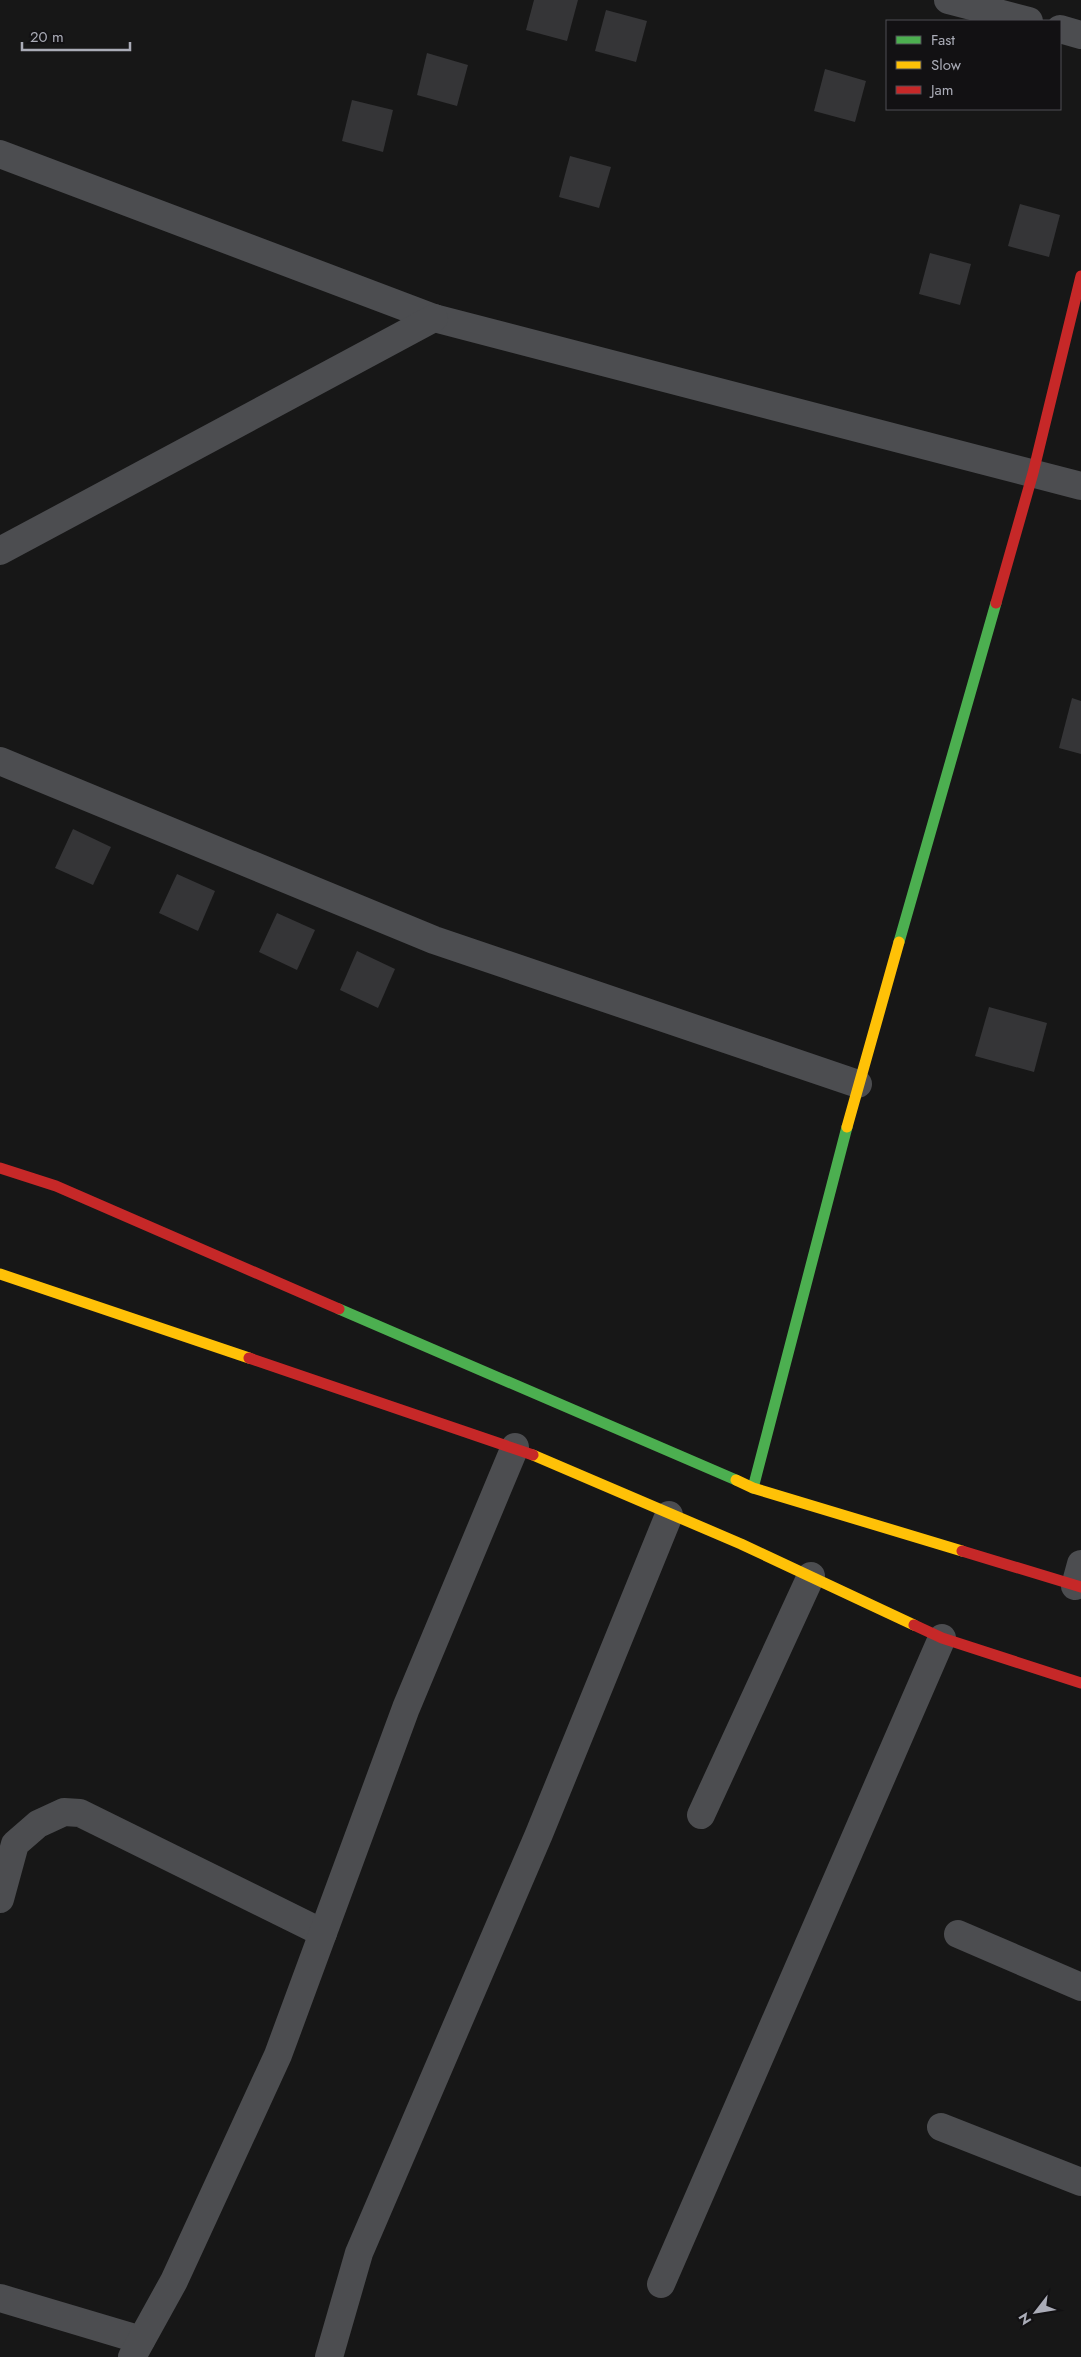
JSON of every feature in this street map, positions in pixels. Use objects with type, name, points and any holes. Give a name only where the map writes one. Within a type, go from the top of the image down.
[{"type":"street","points":[[948,0],[1025,20]]},
{"type":"street","points":[[1061,29],[1081,35]]},
{"type":"street","points":[[0,154],[434,318],[1081,486]]},
{"type":"street","points":[[753,1488],[858,1084],[1033,474],[1081,276]]},
{"type":"street","points":[[0,551],[434,318]]},
{"type":"street","points":[[0,761],[434,940],[858,1084]]},
{"type":"street","points":[[0,1168],[56,1186],[753,1488],[1079,1579]]},
{"type":"street","points":[[0,1274],[515,1447],[669,1515],[741,1544],[942,1638],[1081,1683]]},
{"type":"street","points":[[0,2298],[136,2349],[174,2281],[278,2055],[406,1708],[515,1447]]},
{"type":"street","points":[[329,2357],[359,2253],[539,1834],[669,1515]]},
{"type":"street","points":[[701,1815],[811,1576]]},
{"type":"street","points":[[661,2284],[942,1638]]},
{"type":"street","points":[[0,1900],[16,1844],[38,1824],[64,1812],[80,1813],[323,1933]]},
{"type":"street","points":[[958,1934],[1081,1986]]},
{"type":"street","points":[[941,2127],[1081,2182]]},
{"type":"building","points":[[534,0],[578,0],[567,41],[526,30]]},
{"type":"building","points":[[606,10],[647,21],[636,62],[595,51]]},
{"type":"building","points":[[427,53],[468,65],[457,106],[417,95]]},
{"type":"building","points":[[825,69],[866,81],[855,122],[814,111]]},
{"type":"building","points":[[352,100],[393,110],[383,152],[342,141]]},
{"type":"building","points":[[570,156],[611,167],[599,208],[559,197]]},
{"type":"building","points":[[1020,204],[1060,215],[1049,257],[1008,246]]},
{"type":"building","points":[[930,253],[971,264],[960,305],[919,294]]},
{"type":"building","points":[[1072,698],[1081,701],[1081,754],[1059,748]]},
{"type":"building","points":[[73,829],[111,847],[93,885],[55,868]]},
{"type":"building","points":[[177,874],[215,891],[198,931],[159,913]]},
{"type":"building","points":[[277,913],[315,930],[297,970],[259,952]]},
{"type":"building","points":[[357,951],[395,969],[378,1008],[340,990]]},
{"type":"building","points":[[989,1007],[1047,1023],[1034,1072],[975,1056]]},
{"type":"traffic: fast","points":[[899,942],[996,603]]},
{"type":"traffic: fast","points":[[753,1488],[847,1127]]},
{"type":"traffic: fast","points":[[339,1309],[736,1480]]},
{"type":"traffic: slow","points":[[847,1127],[899,942]]},
{"type":"traffic: slow","points":[[0,1274],[249,1358]]},
{"type":"traffic: slow","points":[[533,1455],[741,1544],[914,1625]]},
{"type":"traffic: slow","points":[[736,1480],[753,1488],[962,1551]]},
{"type":"traffic: jam","points":[[996,603],[1033,473],[1081,276]]},
{"type":"traffic: jam","points":[[0,1168],[56,1186],[339,1309]]},
{"type":"traffic: jam","points":[[249,1358],[533,1455]]},
{"type":"traffic: jam","points":[[962,1551],[1081,1587]]},
{"type":"traffic: jam","points":[[914,1625],[942,1638],[1081,1683]]}]
